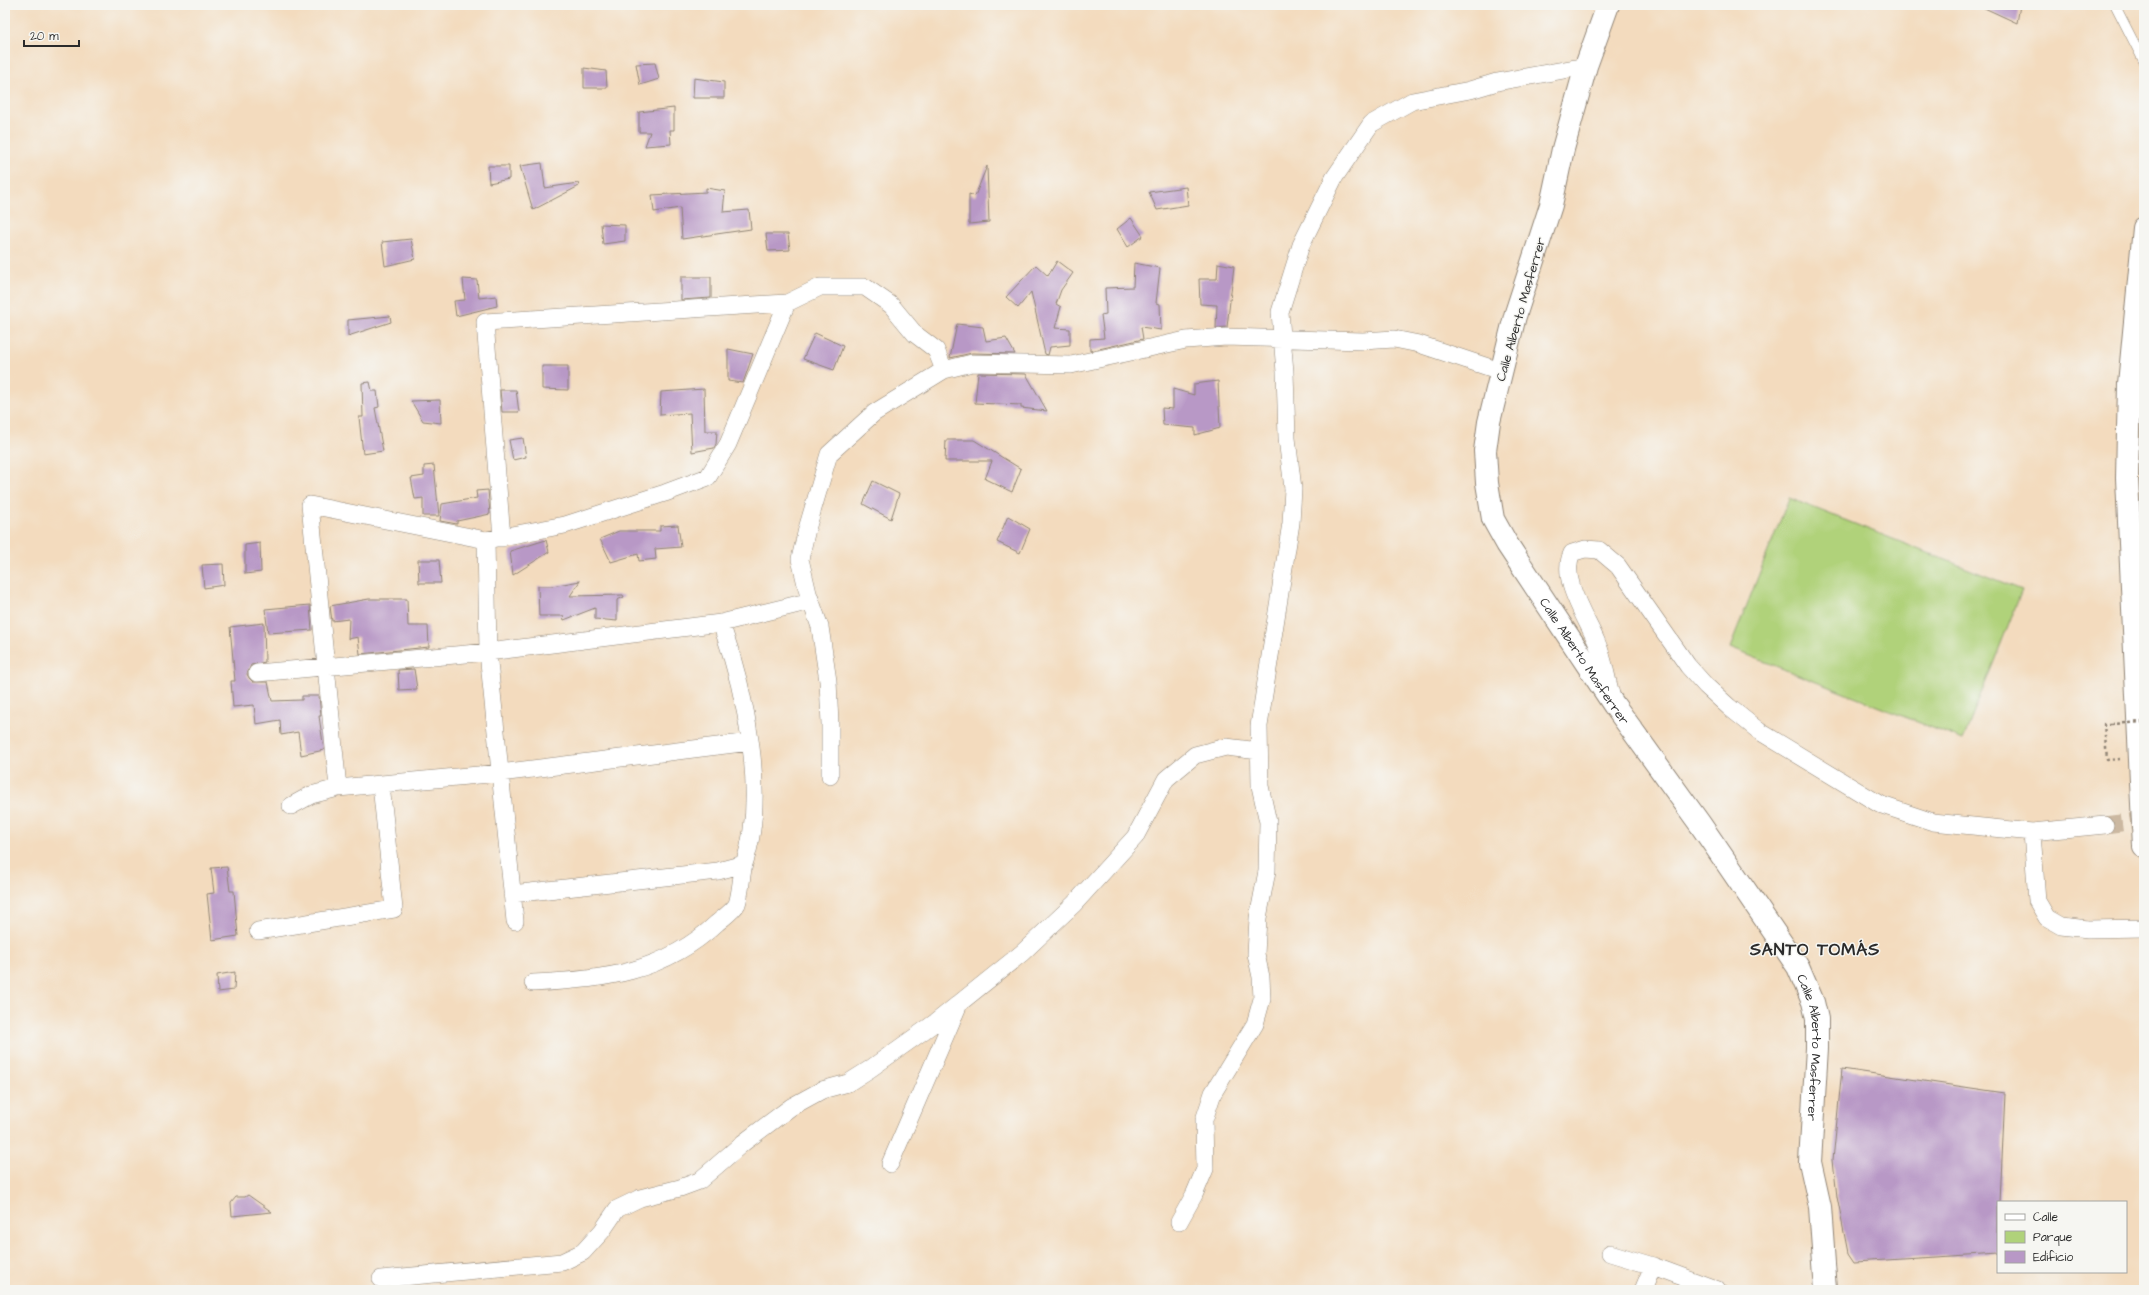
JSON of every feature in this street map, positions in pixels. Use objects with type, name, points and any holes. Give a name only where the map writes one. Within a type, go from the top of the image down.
[{"type":"main road","name":"Calle Alberto Masferrer","points":[[1608,5],[1586,66],[1563,149],[1551,205],[1515,316],[1500,371],[1484,451],[1493,519],[1507,544],[1614,705],[1700,824],[1798,967],[1813,1002],[1817,1019],[1817,1048],[1810,1162],[1820,1207],[1826,1290]]},
{"type":"main road","points":[[2144,228],[2129,384],[2127,478],[2144,847]]},
{"type":"street","points":[[1179,1222],[1194,1195],[1205,1168],[1204,1120],[1213,1093],[1255,1024],[1262,999],[1261,977],[1256,954],[1258,918],[1267,871],[1268,822],[1260,786],[1259,726],[1291,523],[1293,490],[1287,438],[1285,372],[1280,312],[1301,245],[1334,178],[1371,124],[1412,101],[1470,90],[1497,82],[1586,66]]},
{"type":"street","points":[[515,921],[488,652],[494,539],[485,322],[787,303],[820,286],[865,287],[891,305],[915,334],[936,350],[944,370]]},
{"type":"street","points":[[338,788],[310,505],[494,539],[565,525],[666,493],[708,477],[728,444],[787,303]]},
{"type":"street","points":[[830,776],[828,681],[820,627],[811,601],[800,559],[830,454],[874,413],[944,370],[972,363],[1071,365],[1186,340],[1281,338],[1364,341],[1394,339],[1419,344],[1500,371]]},
{"type":"street","points":[[1614,705],[1598,644],[1568,575],[1568,561],[1572,553],[1585,549],[1599,550],[1618,566],[1665,635],[1693,671],[1728,707],[1759,732],[1879,804],[1933,822],[2032,832],[2105,825]]},
{"type":"street","points":[[257,673],[488,652],[721,623],[811,601]]},
{"type":"street","points":[[533,983],[580,981],[632,972],[675,954],[711,928],[736,904],[744,864],[750,845],[753,810],[753,765],[735,664],[721,623]]},
{"type":"street","points":[[291,806],[311,794],[338,788],[500,773],[750,742]]},
{"type":"street","points":[[381,1279],[562,1262],[583,1252],[618,1210],[640,1198],[680,1188],[699,1181],[743,1143],[791,1107],[822,1090],[853,1079],[960,1002],[1022,953],[1074,904],[1130,843],[1135,837],[1166,779],[1195,755],[1226,747],[1259,751]]},
{"type":"street","points":[[258,931],[394,909],[381,785]]},
{"type":"street","points":[[2032,832],[2037,901],[2047,918],[2061,926],[2088,929],[2144,928]]},
{"type":"street","points":[[512,894],[718,871],[744,864]]},
{"type":"street","points":[[890,1164],[960,1002]]},
{"type":"street","points":[[1610,1253],[1653,1266],[1718,1290]]},
{"type":"street","points":[[1643,1290],[1653,1266]]},
{"type":"lane","points":[[2115,5],[2144,62]]},
{"type":"path","points":[[2106,760],[2104,724],[2144,722]]},
{"type":"green space","points":[[1789,498],[2022,590],[1963,740],[1730,648]]},
{"type":"building","points":[[1978,5],[2020,5],[2017,23]]},
{"type":"building","points":[[655,63],[659,79],[640,85],[636,64]]},
{"type":"building","points":[[584,68],[606,71],[607,88],[584,88]]},
{"type":"building","points":[[694,78],[724,82],[724,98],[693,98]]},
{"type":"building","points":[[674,108],[674,130],[670,130],[671,144],[645,146],[650,132],[639,132],[639,112]]},
{"type":"building","points":[[542,163],[545,188],[578,183],[579,186],[533,210],[520,166]]},
{"type":"building","points":[[488,166],[509,166],[509,179],[489,183]]},
{"type":"building","points":[[987,166],[989,222],[969,224],[969,194],[975,196]]},
{"type":"building","points":[[1186,187],[1188,205],[1157,210],[1149,192]]},
{"type":"building","points":[[706,188],[725,191],[723,212],[749,210],[751,229],[682,239],[680,208],[654,212],[652,195],[706,192]]},
{"type":"building","points":[[1131,218],[1143,236],[1128,247],[1117,229]]},
{"type":"building","points":[[601,224],[625,225],[625,241],[603,244]]},
{"type":"building","points":[[766,234],[788,234],[790,250],[768,251]]},
{"type":"building","points":[[411,239],[415,259],[385,266],[382,242]]},
{"type":"building","points":[[1057,261],[1073,273],[1061,290],[1056,304],[1061,307],[1055,328],[1070,329],[1070,345],[1050,347],[1048,355],[1045,354],[1031,292],[1018,308],[1006,297],[1036,265],[1048,276]]},
{"type":"building","points":[[1134,263],[1160,268],[1156,303],[1160,304],[1161,330],[1141,327],[1143,339],[1090,351],[1090,339],[1104,338],[1101,315],[1106,314],[1105,288],[1133,287]]},
{"type":"building","points":[[1218,263],[1234,266],[1227,327],[1216,328],[1217,305],[1200,304],[1199,279],[1217,279]]},
{"type":"building","points":[[681,277],[711,277],[711,298],[681,300]]},
{"type":"building","points":[[463,279],[477,280],[479,298],[496,296],[497,306],[456,316],[454,301],[465,300]]},
{"type":"building","points":[[390,316],[391,322],[348,336],[348,320]]},
{"type":"building","points":[[957,324],[983,327],[986,341],[1006,338],[1015,354],[972,353],[950,358]]},
{"type":"building","points":[[815,333],[843,346],[834,370],[803,359]]},
{"type":"building","points":[[728,349],[753,354],[743,383],[728,381]]},
{"type":"building","points":[[542,366],[568,366],[568,390],[542,389]]},
{"type":"building","points":[[978,373],[1026,374],[1047,411],[1021,408],[1021,405],[975,403]]},
{"type":"building","points":[[1218,381],[1220,428],[1195,435],[1195,428],[1163,425],[1162,408],[1173,409],[1173,389],[1194,395],[1194,384]]},
{"type":"building","points":[[370,382],[372,391],[377,391],[379,407],[375,408],[383,451],[363,454],[359,417],[363,417],[362,383]]},
{"type":"building","points":[[704,389],[705,431],[717,431],[716,444],[714,448],[692,452],[690,413],[660,415],[661,392]]},
{"type":"building","points":[[500,390],[516,390],[519,412],[502,412]]},
{"type":"building","points":[[440,400],[441,423],[423,421],[411,401]]},
{"type":"building","points":[[523,438],[526,457],[513,460],[509,440]]},
{"type":"building","points":[[946,440],[974,440],[1021,469],[1012,492],[985,479],[992,461],[945,461]]},
{"type":"building","points":[[434,465],[439,516],[423,516],[423,498],[415,499],[411,478],[424,476],[424,466]]},
{"type":"building","points":[[873,481],[899,494],[891,519],[863,504]]},
{"type":"building","points":[[488,490],[490,514],[457,521],[457,524],[440,521],[442,504],[477,498],[476,491]]},
{"type":"building","points":[[1008,516],[1030,529],[1020,553],[997,542]]},
{"type":"building","points":[[678,525],[681,547],[655,549],[656,559],[639,561],[638,554],[611,562],[600,539],[619,531],[660,531],[660,526]]},
{"type":"building","points":[[546,540],[549,552],[513,575],[510,551]]},
{"type":"building","points":[[260,543],[261,572],[245,574],[245,545]]},
{"type":"building","points":[[418,560],[439,560],[441,583],[419,583]]},
{"type":"building","points":[[223,564],[224,585],[204,588],[202,565]]},
{"type":"building","points":[[580,581],[570,596],[623,595],[624,597],[617,600],[617,621],[595,619],[595,608],[564,620],[563,616],[539,616],[538,586],[552,586]]},
{"type":"building","points":[[369,599],[407,599],[408,626],[428,626],[429,647],[360,654],[358,637],[348,639],[349,619],[332,621],[330,606]]},
{"type":"building","points":[[310,605],[312,630],[268,633],[265,609]]},
{"type":"building","points":[[264,623],[265,662],[251,665],[247,674],[253,682],[268,682],[272,701],[302,700],[302,696],[319,696],[321,716],[319,716],[324,750],[301,755],[298,732],[281,735],[280,720],[256,724],[254,705],[233,707],[231,681],[235,681],[230,627]]},
{"type":"building","points":[[414,669],[417,689],[399,690],[398,670]]},
{"type":"building","points":[[227,867],[230,891],[234,891],[238,936],[212,940],[207,894],[214,893],[211,868]]},
{"type":"building","points":[[235,972],[234,990],[218,992],[217,975]]},
{"type":"building","points":[[1842,1069],[2005,1093],[2000,1201],[1997,1201],[1997,1253],[1854,1262],[1848,1253],[1837,1197],[1833,1160]]},
{"type":"building","points":[[248,1195],[272,1212],[232,1216],[231,1203],[236,1197],[245,1197]]},
{"type":"tunnel","points":[[2105,825],[2144,820]]},
{"type":"district","name":"SANTO TOMÁS","points":[[1815,949]]}]
